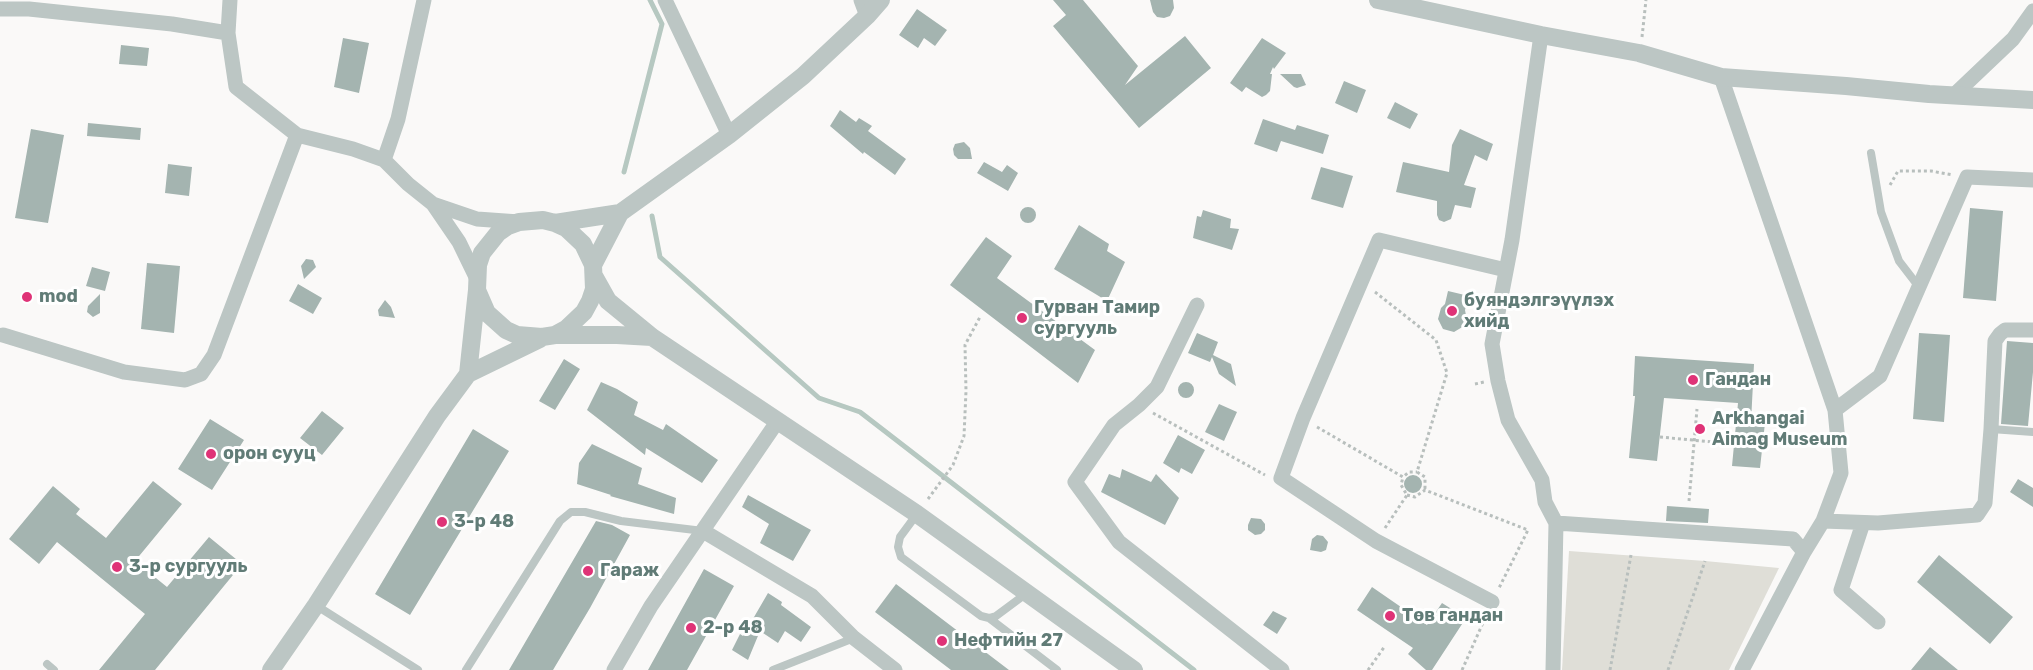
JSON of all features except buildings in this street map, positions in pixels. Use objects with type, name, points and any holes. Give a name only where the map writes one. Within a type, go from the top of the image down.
[{"type":"street","points":[[230,0],[228,33],[236,87],[297,135],[353,149],[384,160],[408,184],[433,204],[459,242],[487,313],[506,330],[517,335],[652,337]]},
{"type":"street","points":[[384,160],[398,119],[424,0]]},
{"type":"street","points":[[665,0],[729,135]]},
{"type":"street","points":[[555,223],[620,213],[729,135],[803,76],[864,8],[880,0]]},
{"type":"street","points":[[1378,0],[1541,35],[1639,53],[1721,77],[1953,96],[2033,100]]},
{"type":"street","points":[[0,9],[41,10],[172,24],[228,33]]},
{"type":"street","points":[[1953,96],[2013,39],[2033,11]]},
{"type":"street","points":[[1541,35],[1512,240],[1492,344],[1497,381],[1508,420],[1542,480],[1545,502],[1556,523],[1553,670]]},
{"type":"street","points":[[1721,77],[1834,410],[1841,473],[1823,521],[1804,552],[1742,670]]},
{"type":"street","points":[[3,335],[124,372],[185,380],[201,374],[214,355],[297,135]]},
{"type":"street","points":[[1834,410],[1880,376],[1967,177],[2033,180]]},
{"type":"street","points":[[433,204],[477,219],[519,222],[537,220],[555,223],[566,228],[583,244],[608,301],[652,337],[917,514],[1126,668]]},
{"type":"street","points":[[271,670],[316,605],[437,416],[468,374],[576,322],[584,312],[590,301],[594,270],[620,213]]},
{"type":"street","points":[[468,374],[482,253],[489,242],[508,226],[519,222]]},
{"type":"street","points":[[1492,602],[1376,542],[1281,478],[1303,418],[1379,240],[1506,270]]},
{"type":"street","points":[[1197,305],[1157,387],[1114,425],[1075,482],[1119,542],[1282,670]]},
{"type":"street","points":[[1823,521],[1878,523],[1977,515],[1984,503],[1991,429],[1995,341],[2006,330],[2033,330]]},
{"type":"street","points":[[614,670],[651,606],[777,422]]},
{"type":"street","points":[[1556,523],[1792,539],[1804,552]]},
{"type":"street","points":[[1863,523],[1841,590],[1878,622]]},
{"type":"street","points":[[703,531],[812,596],[854,638],[895,670]]},
{"type":"lane","points":[[1871,153],[1881,212],[1899,261],[1919,287]]},
{"type":"lane","points":[[1991,429],[2033,432]]},
{"type":"lane","points":[[465,670],[560,521],[571,512],[585,512],[621,521],[703,531]]},
{"type":"lane","points":[[917,514],[900,537],[898,547],[901,557],[981,616],[989,618],[1057,670]]},
{"type":"lane","points":[[989,618],[996,616],[1027,593]]},
{"type":"lane","points":[[316,605],[418,670]]},
{"type":"lane","points":[[773,670],[854,638]]},
{"type":"lane","points":[[47,664],[54,670]]},
{"type":"path","points":[[1642,45],[1646,0]]},
{"type":"path","points":[[1879,202],[1899,171],[1931,171],[1967,177]]},
{"type":"path","points":[[1361,281],[1436,340],[1447,373],[1417,472]]},
{"type":"path","points":[[936,488],[951,468],[964,435],[965,345],[980,317]]},
{"type":"path","points":[[1139,405],[1272,478],[1281,478]]},
{"type":"path","points":[[1689,501],[1697,409]]},
{"type":"path","points":[[1303,418],[1403,477]]},
{"type":"path","points":[[1659,437],[1734,444]]},
{"type":"path","points":[[1409,472],[1417,472],[1425,477],[1425,490],[1415,497],[1407,495],[1401,485],[1403,477],[1409,472]]},
{"type":"path","points":[[1425,490],[1528,530]]},
{"type":"path","points":[[1376,542],[1407,495]]},
{"type":"path","points":[[1610,670],[1631,555]]},
{"type":"path","points":[[1668,670],[1705,561]]},
{"type":"path","points":[[1368,670],[1385,646]]},
{"type":"shaded area","points":[[1569,551],[1779,568],[1729,670],[1562,670]]},
{"type":"waterway","points":[[624,172],[662,24],[650,0]]},
{"type":"waterway","points":[[652,216],[660,257],[819,398],[860,412],[1194,670]]},
{"type":"place","name":"mod","points":[[27,297]]},
{"type":"place","name":"буяндэлгэүүлэх хийд","points":[[1452,311]]},
{"type":"place","name":"Гурван Тамир сургууль","points":[[1022,318]]},
{"type":"place","name":"Гандан","points":[[1693,380]]},
{"type":"place","name":"Arkhangai Aimag Museum","points":[[1700,429]]},
{"type":"place","name":"орон сууц","points":[[211,454]]},
{"type":"place","name":"3-р 48","points":[[442,522]]},
{"type":"place","name":"3-р сургууль","points":[[117,567]]},
{"type":"place","name":"Гараж","points":[[588,571]]},
{"type":"place","name":"Төв гандан","points":[[1390,616]]},
{"type":"place","name":"2-р 48","points":[[691,628]]},
{"type":"place","name":"Нефтийн 27","points":[[942,641]]}]
